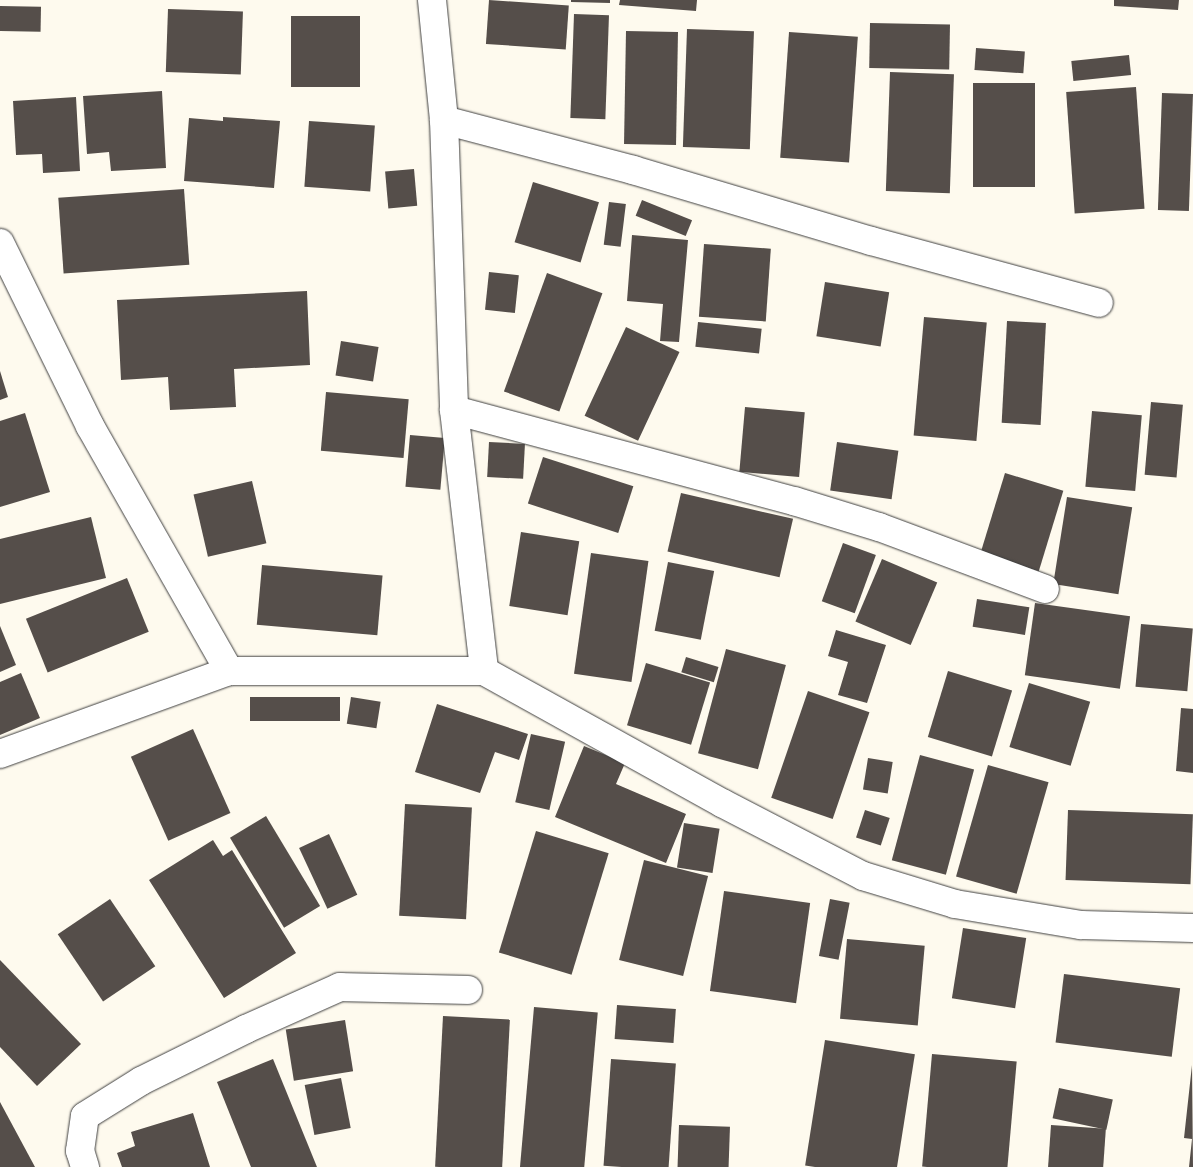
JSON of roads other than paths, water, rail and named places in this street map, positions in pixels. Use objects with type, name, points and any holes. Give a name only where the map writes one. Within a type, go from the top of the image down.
[{"type":"street","points":[[432,0],[444,120],[454,410],[484,671]]},
{"type":"street","points":[[444,120],[634,170],[871,241],[1099,303]]},
{"type":"street","points":[[0,243],[90,426],[229,671]]},
{"type":"street","points":[[454,410],[803,504],[879,527],[1045,589]]},
{"type":"street","points":[[0,754],[229,671],[484,671],[722,802],[863,876],[955,904],[1072,923],[1193,928]]},
{"type":"street","points":[[85,1167],[80,1151],[84,1116],[141,1081],[246,1029],[340,987],[468,990]]}]
